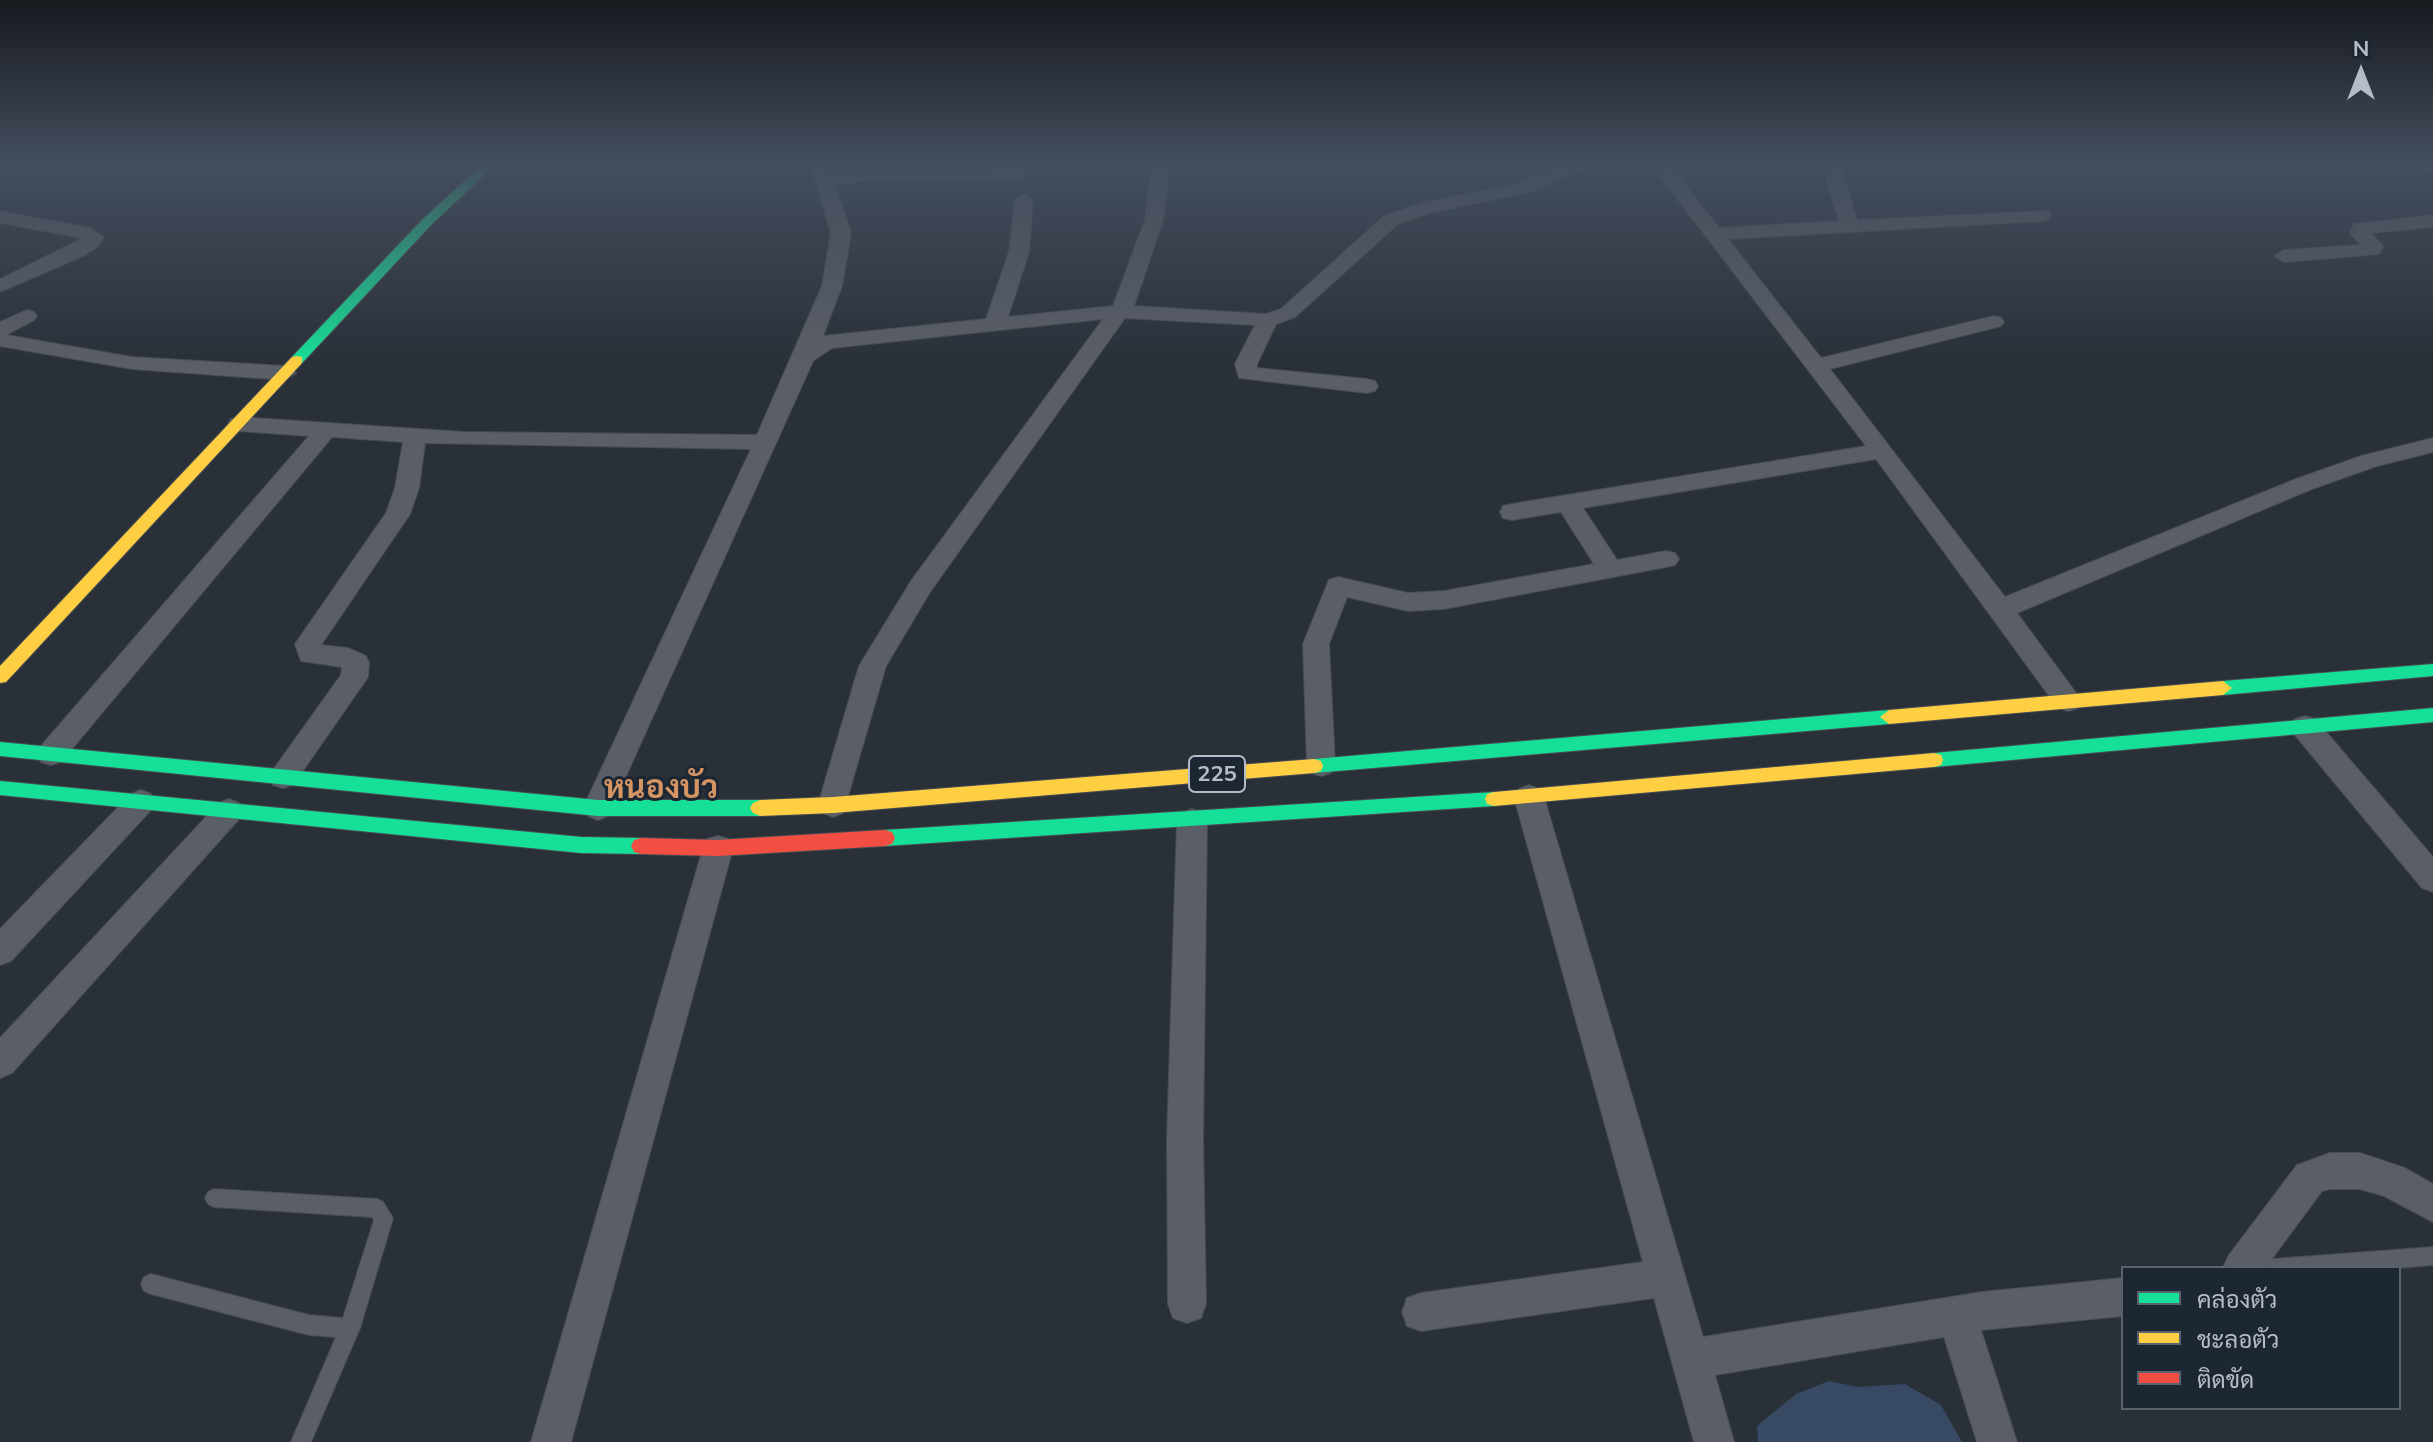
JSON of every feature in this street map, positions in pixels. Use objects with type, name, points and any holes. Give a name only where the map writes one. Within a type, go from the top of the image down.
[{"type":"main road","points":[[0,677],[419,230]]},
{"type":"main road","name":"225","points":[[0,749],[598,808],[727,809],[833,805],[2433,670]]},
{"type":"main road","name":"225","points":[[5,794],[141,802],[581,845],[718,848],[1192,821],[1529,797],[2433,715]]},
{"type":"street","points":[[0,286],[76,252],[94,237],[70,230]]},
{"type":"street","points":[[598,808],[804,358],[832,286],[840,230]]},
{"type":"street","points":[[995,323],[1019,252],[1021,230]]},
{"type":"street","points":[[833,805],[873,666],[920,587],[1128,299],[1151,230]]},
{"type":"street","points":[[804,358],[826,342],[1120,311],[1268,320],[1288,313],[1380,230]]},
{"type":"street","points":[[1710,230],[2068,701]]},
{"type":"street","points":[[1713,234],[1786,230]]},
{"type":"street","points":[[2284,256],[2372,250],[2373,246],[2361,230]]},
{"type":"street","points":[[0,330],[27,316]]},
{"type":"street","points":[[1268,320],[1246,364],[1244,370],[1247,373],[1367,386]]},
{"type":"street","points":[[1815,366],[1994,322]]},
{"type":"street","points":[[0,340],[132,363],[285,373]]},
{"type":"street","points":[[239,424],[415,436],[764,442]]},
{"type":"street","points":[[51,754],[326,430]]},
{"type":"street","points":[[283,777],[354,677],[356,663],[348,658],[310,654],[308,644],[398,514],[407,488],[415,436]]},
{"type":"street","points":[[2001,609],[2304,484],[2369,461],[2433,445]]},
{"type":"street","points":[[1512,512],[1880,451]]},
{"type":"street","points":[[1568,503],[1610,569]]},
{"type":"street","points":[[1321,765],[1316,644],[1338,586],[1408,602],[1444,600],[1666,559]]},
{"type":"street","points":[[2305,727],[2433,879]]},
{"type":"street","points":[[1529,797],[1664,1278],[1714,1442]]},
{"type":"street","points":[[0,951],[141,802]]},
{"type":"street","points":[[0,1062],[229,811]]},
{"type":"street","points":[[1187,1304],[1185,1139],[1192,821]]},
{"type":"street","points":[[551,1442],[718,848]]},
{"type":"street","points":[[2243,1266],[2310,1177],[2330,1171],[2360,1171],[2392,1181],[2433,1204]]},
{"type":"street","points":[[1421,1312],[1664,1278]]},
{"type":"street","points":[[1691,1359],[1957,1315],[2121,1297]]},
{"type":"street","points":[[1957,1315],[1997,1442]]},
{"type":"lane","points":[[214,1198],[377,1208],[384,1218],[350,1328],[301,1442]]},
{"type":"lane","points":[[2300,1266],[2433,1256]]},
{"type":"lane","points":[[151,1284],[309,1325],[350,1328]]},
{"type":"water","points":[[1829,1381],[1858,1387],[1905,1384],[1941,1405],[1962,1442],[1758,1442],[1757,1426],[1796,1394]]},
{"type":"traffic: fast","points":[[297,360],[419,230]]},
{"type":"traffic: fast","points":[[2223,688],[2433,670]]},
{"type":"traffic: fast","points":[[1934,760],[2433,715]]},
{"type":"traffic: fast","points":[[1314,766],[1889,717]]},
{"type":"traffic: fast","points":[[0,749],[598,808],[760,808]]},
{"type":"traffic: fast","points":[[0,788],[581,845],[641,846]]},
{"type":"traffic: fast","points":[[885,838],[1494,799]]},
{"type":"traffic: slow","points":[[0,677],[297,360]]},
{"type":"traffic: slow","points":[[1889,717],[2223,688]]},
{"type":"traffic: slow","points":[[1494,799],[1934,760]]},
{"type":"traffic: slow","points":[[760,808],[833,805],[1314,766]]},
{"type":"traffic: jam","points":[[641,846],[718,848],[885,838]]},
{"type":"district","name":"หนองบัว","points":[[661,788]]}]
